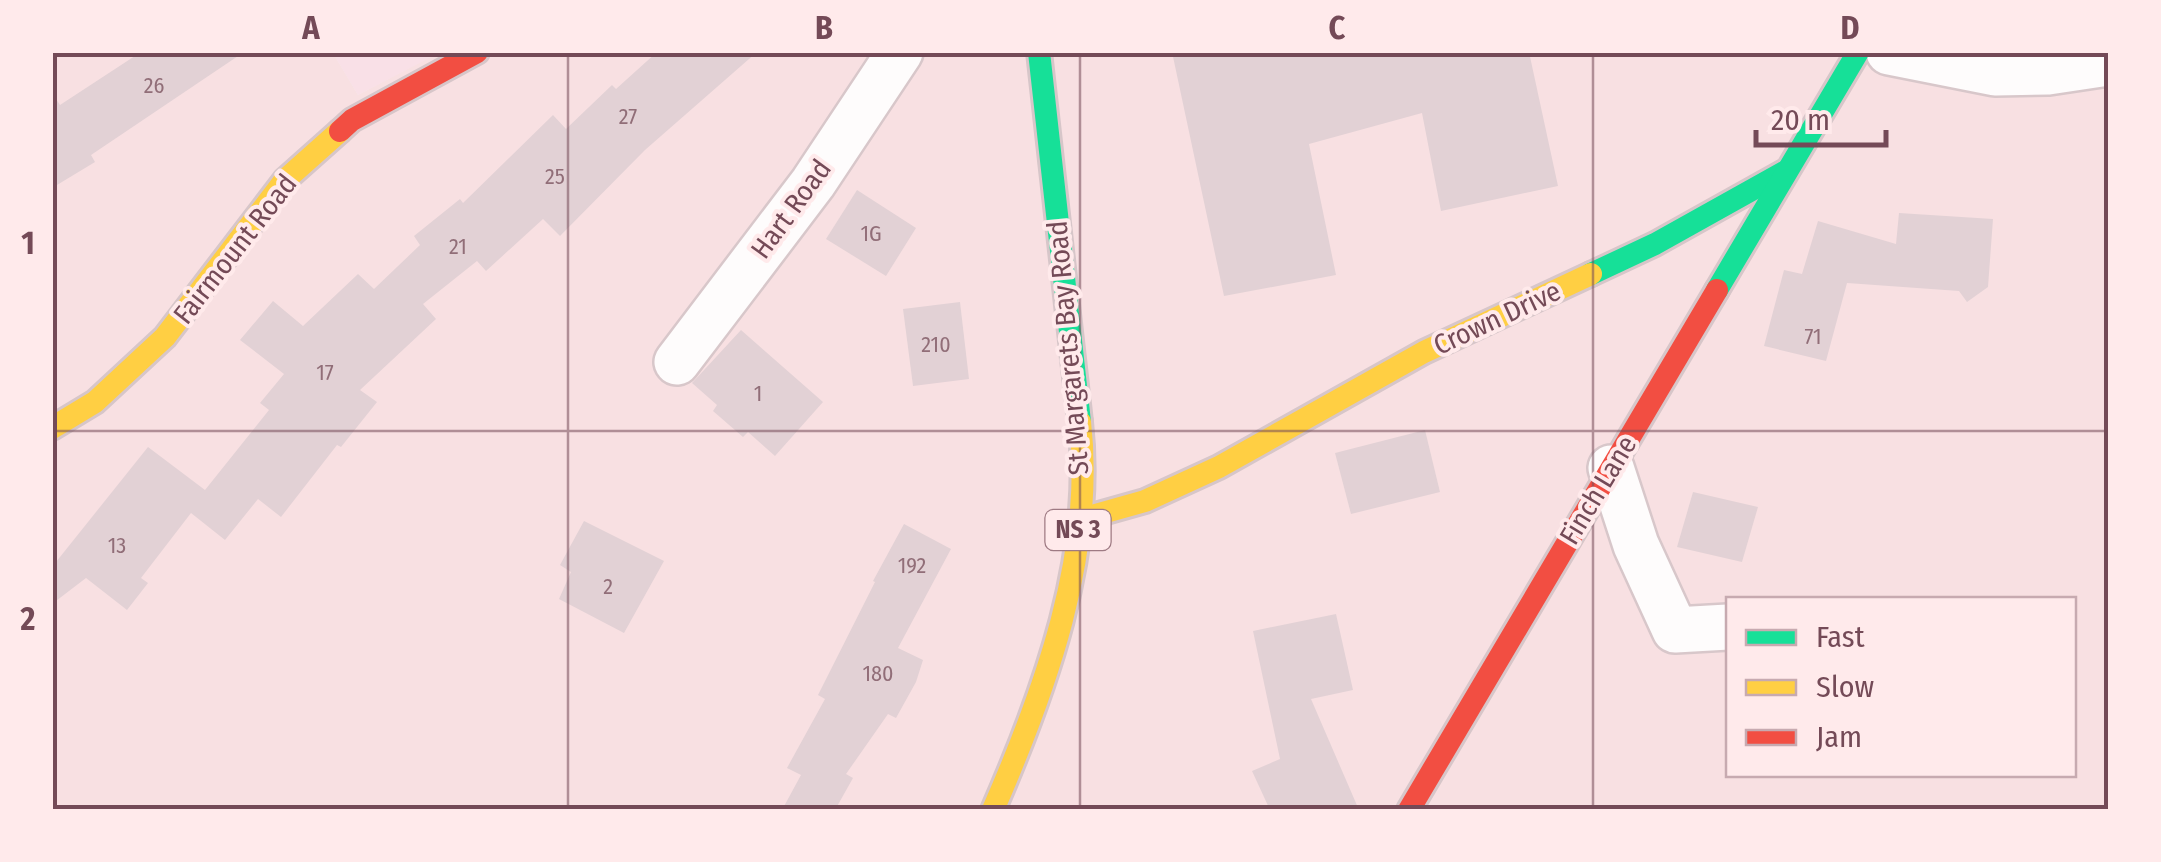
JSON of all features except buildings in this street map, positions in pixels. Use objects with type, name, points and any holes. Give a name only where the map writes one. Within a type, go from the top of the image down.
[{"type":"street","name":"Fairmount Road","points":[[52,428],[95,402],[166,337],[286,180],[352,120],[477,52]]},
{"type":"street","name":"Hart Road","points":[[677,362],[813,183],[900,52]]},
{"type":"street","name":"St Margarets Bay Road","points":[[994,810],[1030,725],[1060,622],[1081,519],[1081,430],[1039,52]]},
{"type":"street","name":"Crown Drive","points":[[1081,519],[1145,500],[1219,467],[1424,352],[1656,244],[1787,170],[1858,52]]},
{"type":"street","points":[[1890,52],[1995,73],[2048,72],[2108,63]]},
{"type":"street","name":"Finch Lane","points":[[1410,810],[1787,170]]},
{"type":"street","points":[[1611,468],[1636,545],[1674,630],[1726,627]]},
{"type":"shaded area","points":[[439,52],[2108,53],[2108,809],[53,809],[52,53],[333,53],[358,95]]},
{"type":"shaded area","points":[[333,53],[439,53],[358,95]]},
{"type":"traffic: fast","points":[[1039,52],[1080,422]]},
{"type":"traffic: fast","points":[[1717,290],[1858,52]]},
{"type":"traffic: fast","points":[[1591,274],[1655,244],[1784,172]]},
{"type":"traffic: slow","points":[[52,428],[95,402],[165,337],[285,180],[340,131]]},
{"type":"traffic: slow","points":[[1081,519],[1145,501],[1219,467],[1424,352],[1591,274]]},
{"type":"traffic: slow","points":[[993,810],[1031,718],[1062,621],[1080,522],[1080,422]]},
{"type":"traffic: jam","points":[[340,131],[352,120],[477,52]]},
{"type":"traffic: jam","points":[[1409,810],[1717,290]]}]
